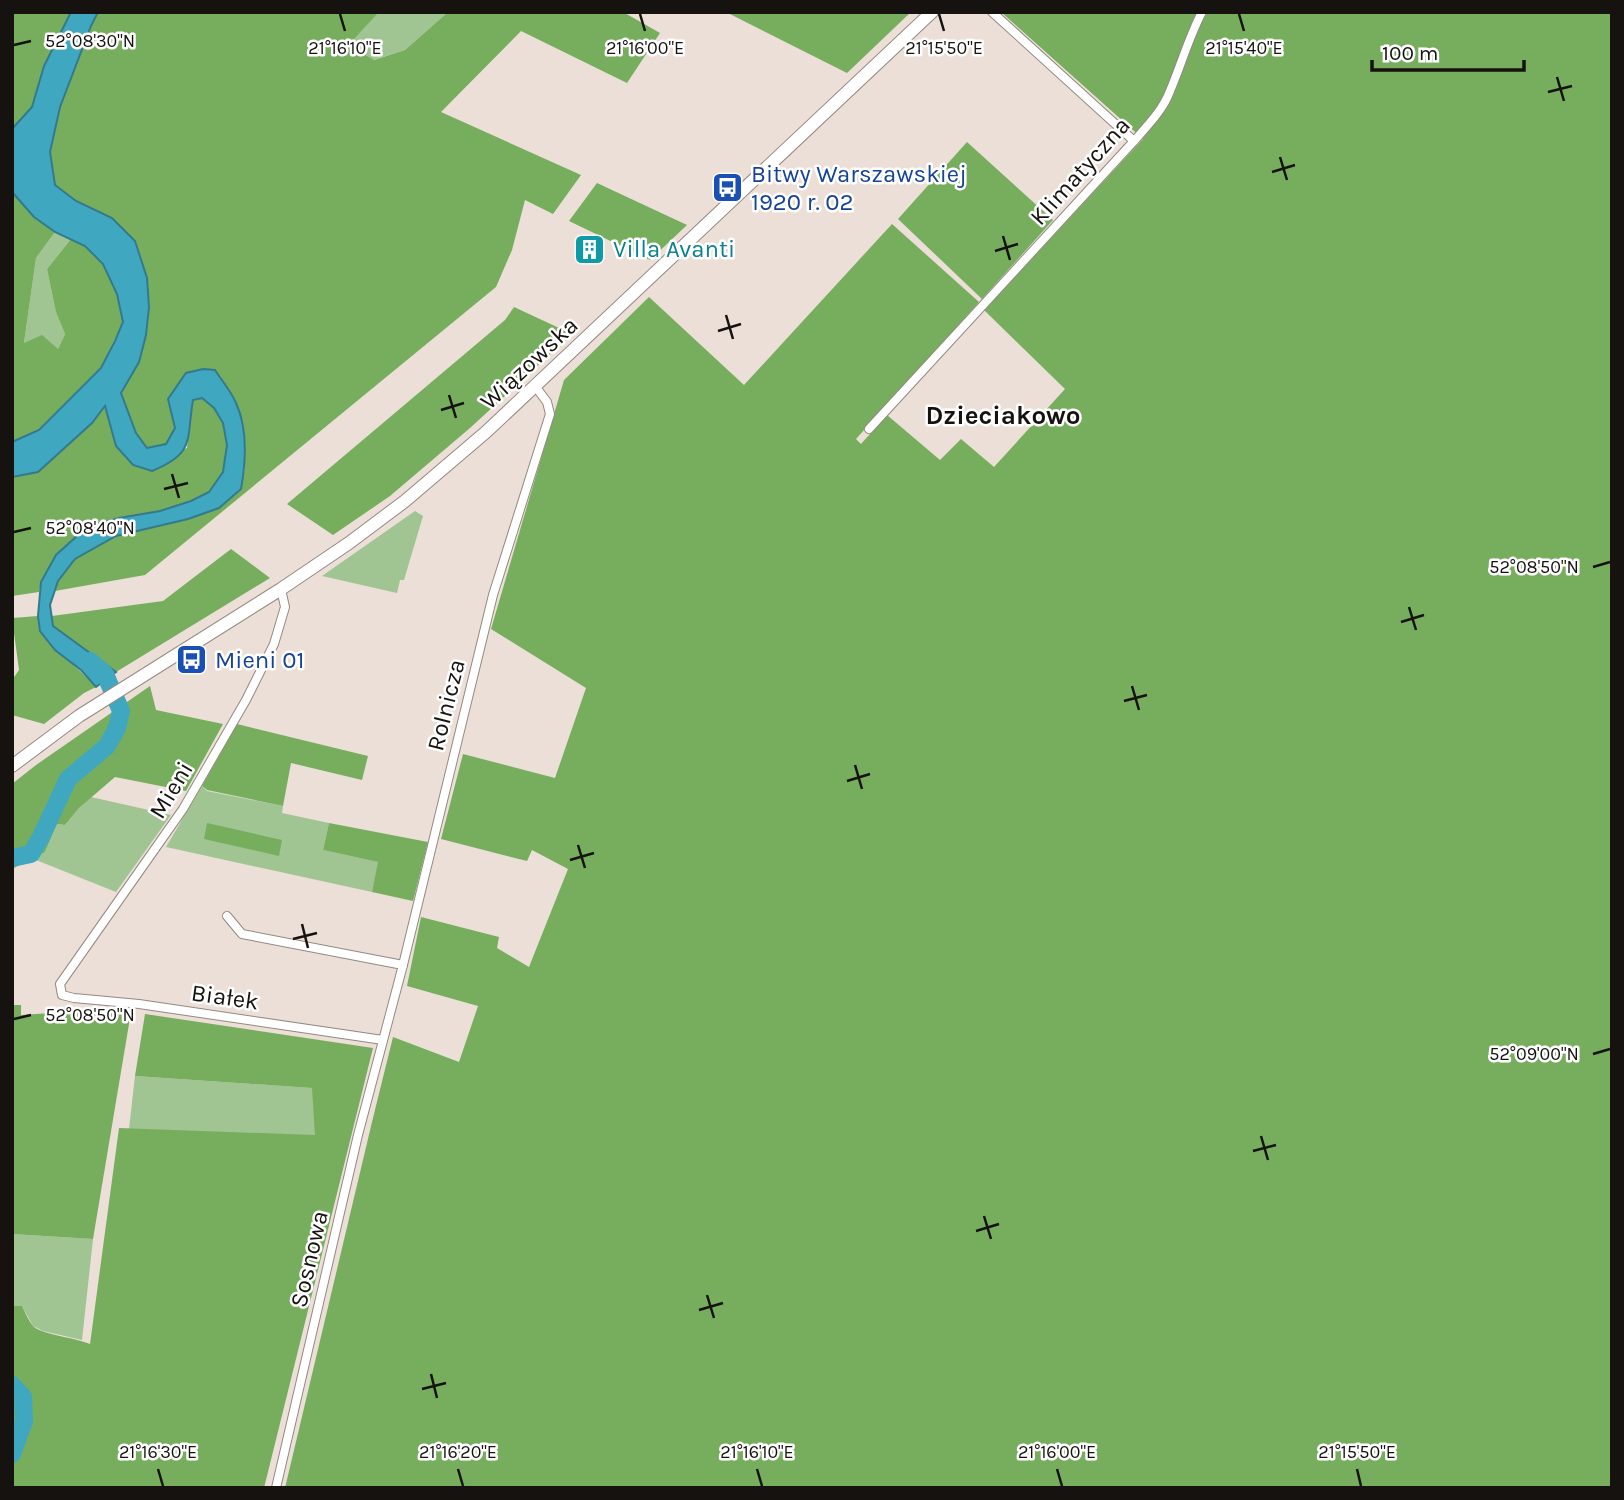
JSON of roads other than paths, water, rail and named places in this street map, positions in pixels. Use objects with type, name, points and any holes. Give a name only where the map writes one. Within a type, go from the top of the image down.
[{"type":"main road","name":"Wiązowska","points":[[12,766],[129,684],[281,589],[405,501],[486,432],[932,12]]},
{"type":"street","points":[[992,12],[1134,141]]},
{"type":"street","name":"Klimatyczna","points":[[869,429],[1156,116],[1170,92],[1202,12]]},
{"type":"street","name":"Rolnicza","points":[[383,1040],[493,595],[550,414],[547,402],[535,386]]},
{"type":"street","name":"Mieni","points":[[62,995],[60,984],[183,809],[246,700],[274,644],[285,607],[281,589]]},
{"type":"street","points":[[227,916],[242,934],[403,965]]},
{"type":"street","name":"Białek","points":[[62,995],[383,1040]]},
{"type":"street","name":"Sosnowa","points":[[276,1488],[358,1135],[383,1040]]},
{"type":"water","points":[[71,12],[98,12],[60,107],[50,152],[55,185],[76,201],[112,218],[135,241],[147,278],[149,307],[139,362],[121,393],[136,433],[147,448],[166,444],[175,428],[168,399],[186,373],[203,369],[215,370],[240,413],[245,445],[241,489],[219,508],[188,519],[116,536],[75,559],[58,581],[50,605],[53,626],[116,672],[96,687],[81,670],[55,650],[40,631],[38,616],[41,582],[56,555],[87,527],[160,511],[209,492],[223,472],[227,445],[223,423],[214,408],[202,398],[193,400],[189,435],[176,458],[152,471],[133,465],[116,446],[105,406],[92,423],[38,472],[12,477],[12,442],[39,430],[101,368],[123,322],[117,294],[103,264],[85,246],[55,232],[34,217],[13,193],[12,129],[32,107],[44,66]]},
{"type":"waterway","points":[[12,858],[31,854],[68,779],[107,746],[117,728],[121,711],[105,674],[90,661]]},
{"type":"waterway","points":[[12,1385],[23,1397],[24,1421],[12,1454]]},
{"type":"place","name":"Bitwy Warszawskiej 1920 r. 02","points":[[728,188]]},
{"type":"place","name":"Villa Avanti","points":[[590,249]]},
{"type":"place","name":"Mieni 01","points":[[192,660]]},
{"type":"district","name":"Dzieciakowo","points":[[1003,415]]}]
